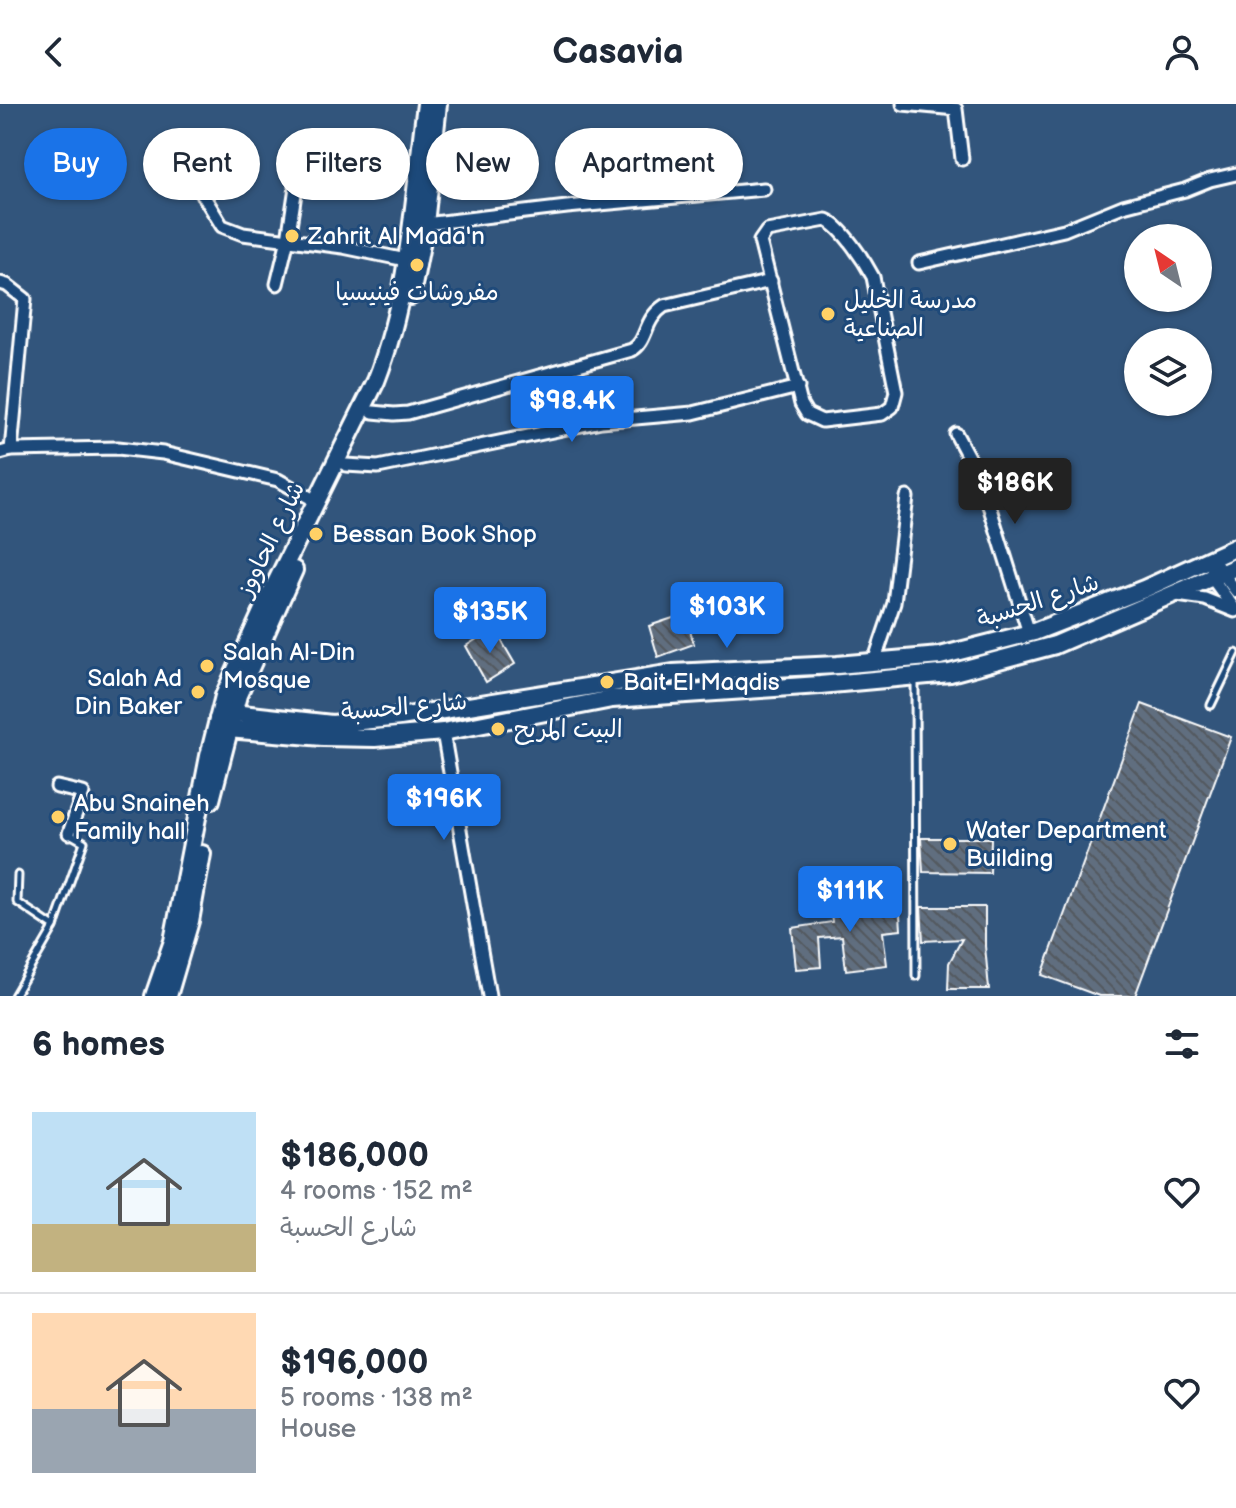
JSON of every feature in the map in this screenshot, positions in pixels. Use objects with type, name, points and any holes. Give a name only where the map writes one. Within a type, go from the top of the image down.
[{"type":"main road","name":"شارع الحاووز","points":[[168,996],[190,921],[226,721],[224,696],[389,349],[399,310],[426,104]]},
{"type":"main road","name":"شارع الحاووز","points":[[154,996],[173,941],[226,721],[257,648],[397,357],[425,224],[438,104]]},
{"type":"main road","name":"شارع الحسبة","points":[[226,721],[332,724],[400,717],[673,673],[940,656],[1029,633],[1144,589],[1236,547]]},
{"type":"main road","name":"شارع الحسبة","points":[[226,721],[349,738],[443,732],[612,699],[950,673],[1055,645],[1224,572]]},
{"type":"street","points":[[903,104],[956,109],[962,159]]},
{"type":"street","points":[[919,263],[1064,230],[1123,206],[1236,174]]},
{"type":"street","points":[[425,224],[764,189]]},
{"type":"street","points":[[206,200],[222,226],[243,234],[406,260]]},
{"type":"street","points":[[277,284],[294,200]]},
{"type":"street","points":[[823,220],[836,225],[865,261],[873,277],[896,392],[892,407],[882,414],[817,420],[803,408],[771,281],[760,246],[762,235],[767,231],[823,220]]},
{"type":"street","points":[[373,412],[408,413],[632,350],[640,344],[652,316],[664,306],[771,281]]},
{"type":"street","points":[[0,283],[25,299],[6,452],[118,448],[163,453],[278,480],[316,501]]},
{"type":"street","points":[[346,465],[378,467],[601,421],[693,413],[798,387]]},
{"type":"street","points":[[956,434],[982,483],[1029,633]]},
{"type":"street","points":[[874,662],[894,603],[907,497]]},
{"type":"street","points":[[1211,558],[1236,591]]},
{"type":"street","points":[[1224,572],[1236,612]]},
{"type":"street","points":[[1172,595],[1205,599],[1236,612]]},
{"type":"street","points":[[443,732],[489,996]]},
{"type":"street","points":[[57,787],[83,793],[69,833]]},
{"type":"lane","points":[[1211,705],[1236,653]]},
{"type":"lane","points":[[915,676],[916,976]]},
{"type":"lane","points":[[14,996],[54,927],[84,842],[69,833]]},
{"type":"lane","points":[[18,875],[17,902],[54,927]]},
{"type":"building","points":[[685,614],[694,644],[658,657],[649,626]]},
{"type":"building","points":[[494,628],[515,664],[486,682],[466,646]]},
{"type":"building","points":[[1142,704],[1231,737],[1135,996],[1099,996],[1042,975]]},
{"type":"building","points":[[921,838],[991,838],[990,873],[923,872]]},
{"type":"building","points":[[899,899],[901,930],[883,932],[887,965],[846,970],[842,936],[819,938],[821,967],[796,969],[792,928],[832,922],[830,906]]},
{"type":"building","points":[[921,907],[985,907],[989,989],[948,989],[949,963],[962,939],[923,941]]},
{"type":"place","name":"Zahrit Al Mada'n","points":[[292,236]]},
{"type":"place","name":"مفروشات فينيسيا","points":[[417,265]]},
{"type":"place","name":"مدرسة الخليل الصناعية","points":[[828,314]]},
{"type":"place","name":"Bessan Book Shop","points":[[316,534]]},
{"type":"place","name":"Salah Al-Din Mosque","points":[[207,666]]},
{"type":"place","name":"Bait El Maqdis","points":[[607,682]]},
{"type":"place","name":"Salah Ad Din Baker","points":[[198,692]]},
{"type":"place","name":"البيت المريح","points":[[498,729]]},
{"type":"place","name":"Abu Snaineh Family hall","points":[[58,817]]},
{"type":"place","name":"Water Department Building","points":[[950,844]]}]
